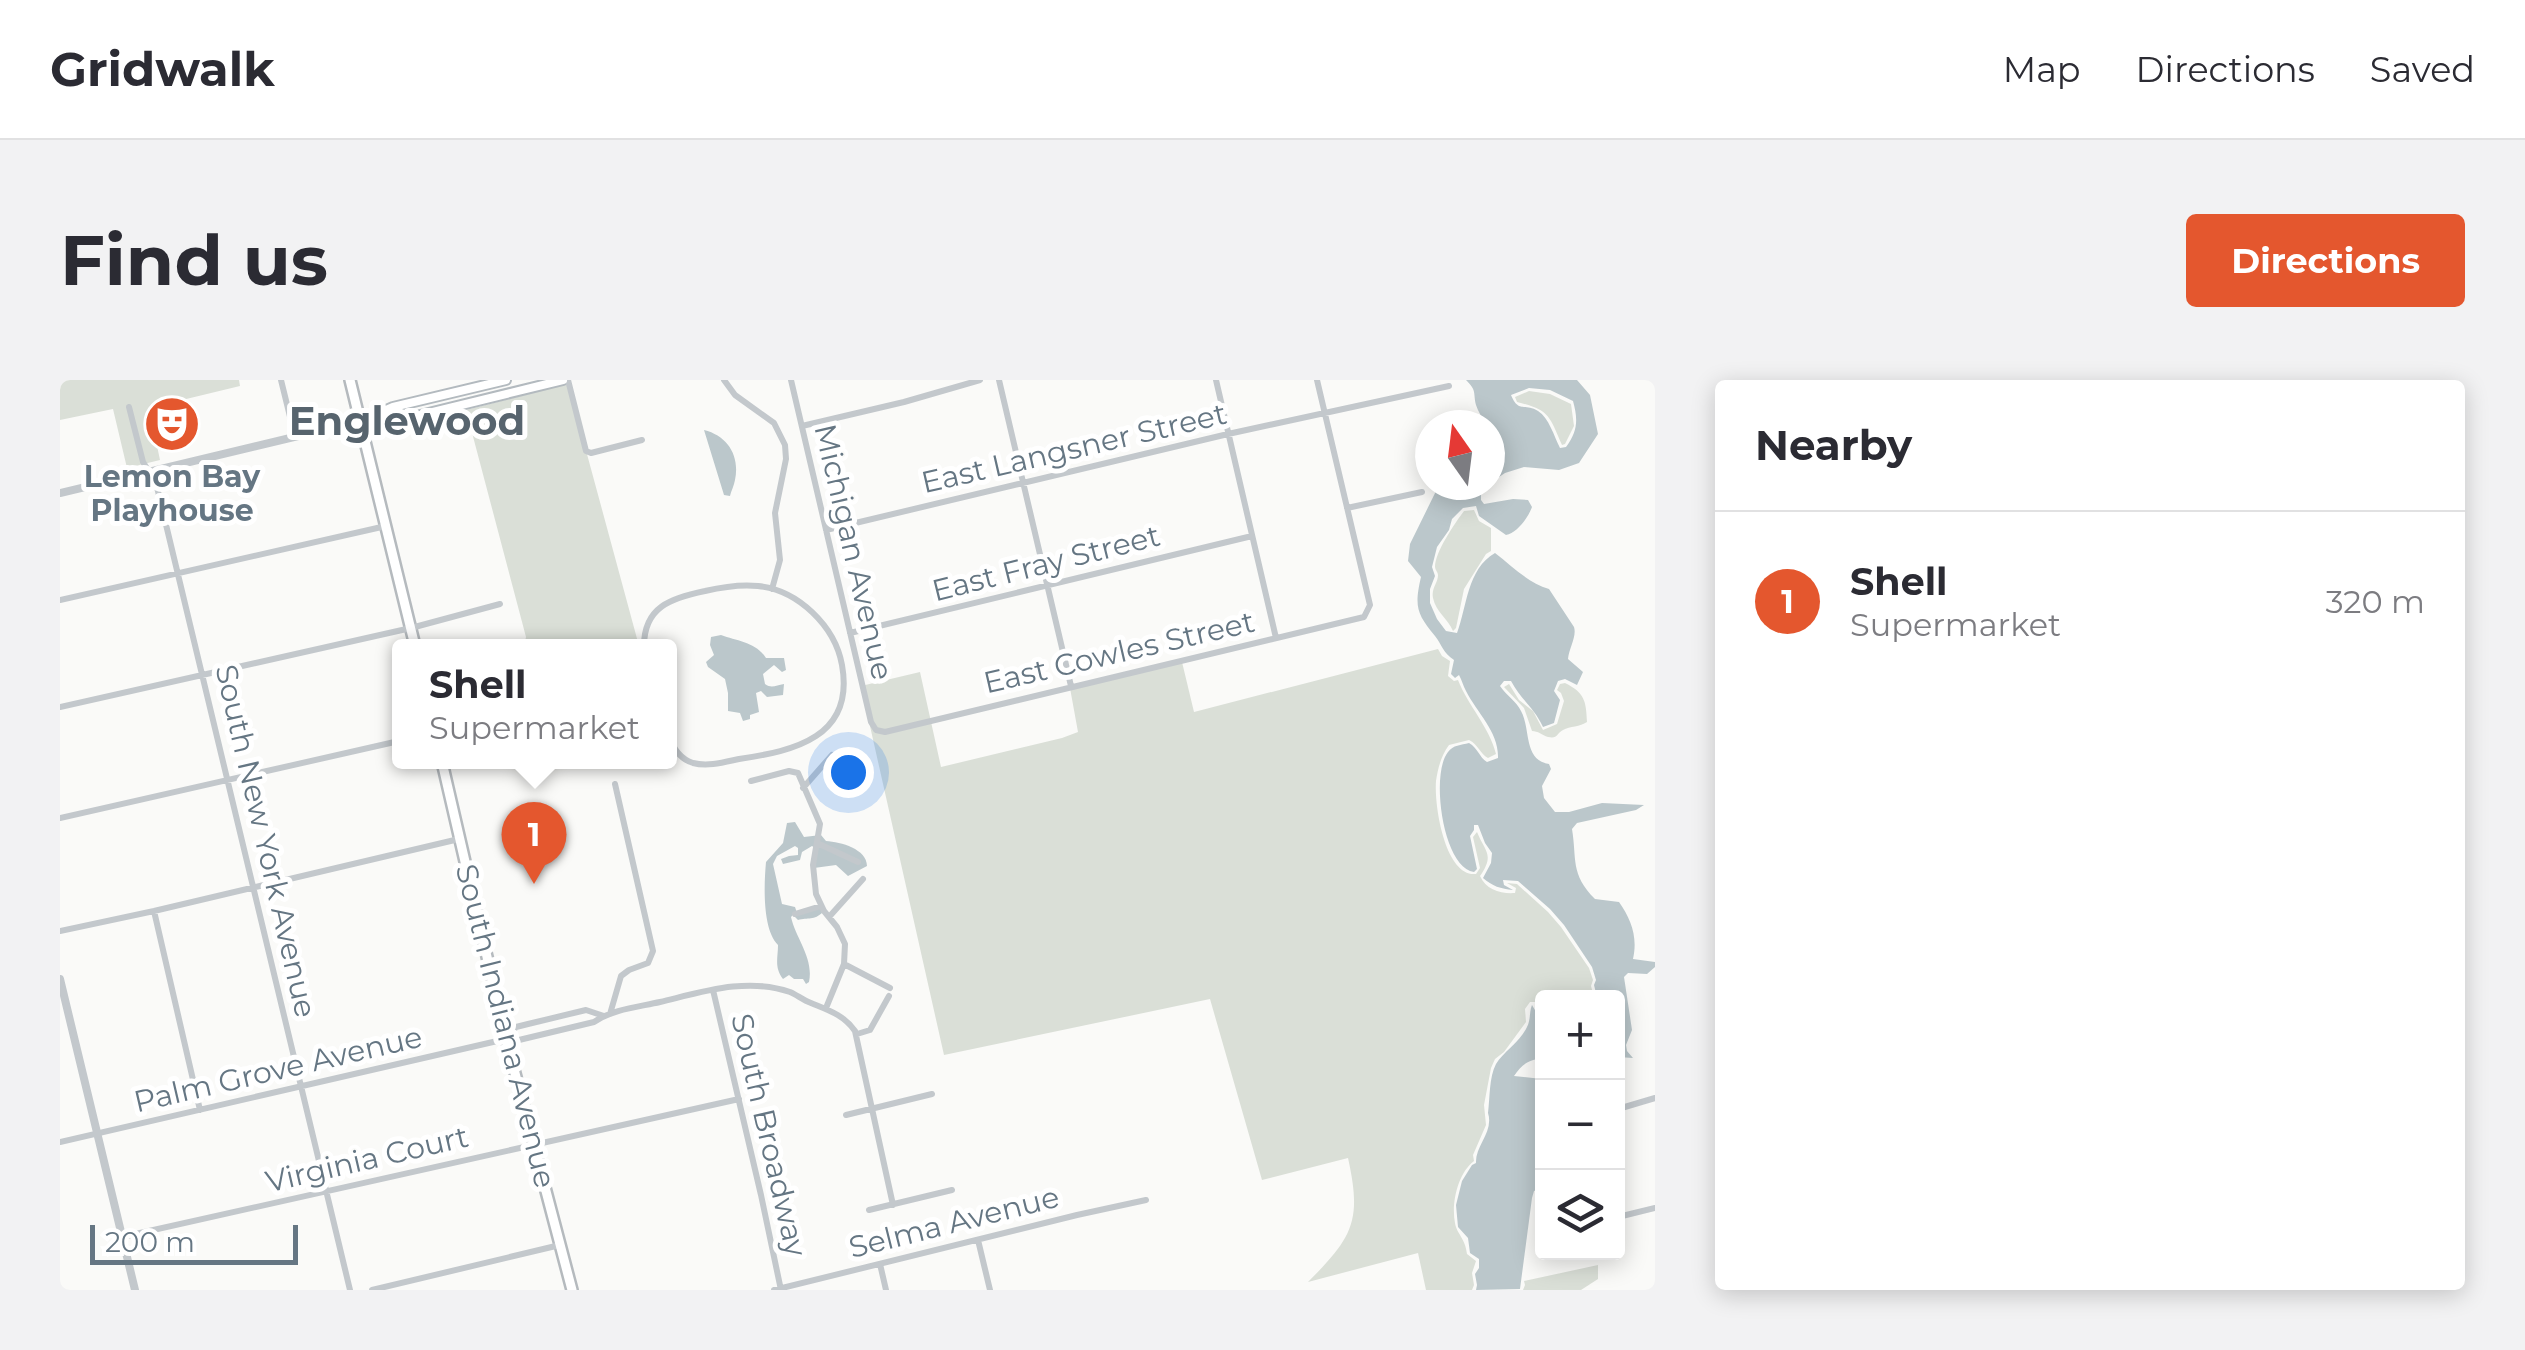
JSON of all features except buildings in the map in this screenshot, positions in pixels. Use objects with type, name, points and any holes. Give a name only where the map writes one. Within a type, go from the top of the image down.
[{"type":"main road","points":[[350,380],[413,639]]},
{"type":"main road","points":[[361,421],[393,407],[506,380]]},
{"type":"main road","points":[[361,421],[396,421],[566,380]]},
{"type":"main road","name":"South Indiana Avenue","points":[[444,769],[506,1039],[572,1290]]},
{"type":"street","points":[[282,380],[295,438]]},
{"type":"street","points":[[566,380],[586,451],[642,440]]},
{"type":"street","points":[[724,380],[732,393],[772,420],[785,445],[786,459],[775,513],[780,560],[772,589]]},
{"type":"street","name":"Michigan Avenue","points":[[791,380],[871,722],[878,732]]},
{"type":"street","points":[[802,426],[980,380]]},
{"type":"street","points":[[999,380],[1071,686]]},
{"type":"street","points":[[1216,380],[1276,638]]},
{"type":"street","points":[[1317,380],[1347,508],[1415,493]]},
{"type":"street","points":[[1412,380],[1415,392]]},
{"type":"street","name":"East Langsner Street","points":[[826,530],[1228,434],[1449,386]]},
{"type":"street","name":"South New York Avenue","points":[[129,407],[143,462],[156,483],[179,573],[350,1290]]},
{"type":"street","points":[[60,493],[361,421]]},
{"type":"street","name":"East Cowles Street","points":[[878,732],[1361,618],[1370,605],[1347,508]]},
{"type":"street","points":[[60,600],[386,526]]},
{"type":"street","name":"East Fray Street","points":[[850,633],[1252,536]]},
{"type":"street","points":[[644,639],[650,619],[672,600],[735,586],[772,589],[813,613],[834,640],[842,660],[843,696],[836,714],[820,733],[796,748],[706,764],[684,759],[677,751]]},
{"type":"street","points":[[60,707],[500,604]]},
{"type":"street","points":[[60,818],[392,743]]},
{"type":"street","points":[[803,788],[832,754]]},
{"type":"street","points":[[751,781],[798,773],[818,817],[820,832],[813,871],[816,894],[843,936],[846,953],[826,1008]]},
{"type":"street","points":[[607,1015],[621,976],[647,964],[653,951],[615,784]]},
{"type":"street","points":[[60,931],[460,838]]},
{"type":"street","points":[[817,843],[858,862]]},
{"type":"street","points":[[829,918],[863,879]]},
{"type":"street","points":[[795,914],[822,906]]},
{"type":"street","points":[[154,911],[200,1110]]},
{"type":"street","points":[[844,964],[889,992],[870,1030],[857,1034]]},
{"type":"street","points":[[60,980],[135,1290]]},
{"type":"street","points":[[506,1039],[520,1040],[594,1022],[607,1015],[736,986],[778,990],[826,1008],[848,1022],[857,1034],[892,1205]]},
{"type":"street","name":"South Broadway","points":[[713,990],[779,1289]]},
{"type":"street","points":[[506,1039],[516,1027],[586,1010],[607,1015]]},
{"type":"street","name":"Palm Grove Avenue","points":[[60,1142],[506,1039]]},
{"type":"street","points":[[846,1115],[932,1094]]},
{"type":"street","points":[[1625,1107],[1655,1098]]},
{"type":"street","name":"Virginia Court","points":[[122,1237],[739,1099]]},
{"type":"street","points":[[869,1210],[952,1190]]},
{"type":"street","name":"Selma Avenue","points":[[779,1289],[1146,1200]]},
{"type":"street","points":[[1625,1216],[1655,1208]]},
{"type":"street","points":[[978,1240],[990,1290]]},
{"type":"street","points":[[375,1290],[560,1246]]},
{"type":"street","points":[[880,1264],[886,1290]]},
{"type":"shaded area","points":[[60,380],[239,380],[240,386],[149,408],[160,460],[127,468],[113,409],[60,420]]},
{"type":"shaded area","points":[[1466,380],[1577,380],[1590,395],[1598,434],[1579,463],[1559,470],[1524,467],[1505,473],[1505,410],[1478,410],[1473,389]],"holes":[[[1529,388],[1550,390],[1573,401],[1573,436],[1566,447],[1560,448],[1542,414],[1519,406],[1511,395]]]},
{"type":"shaded area","points":[[568,384],[637,639],[526,639],[466,410]]},
{"type":"shaded area","points":[[1529,391],[1550,394],[1571,404],[1574,426],[1565,444],[1562,445],[1547,415],[1517,402],[1515,397]]},
{"type":"shaded area","points":[[704,430],[726,442],[734,455],[735,482],[730,496],[724,495]]},
{"type":"shaded area","points":[[1432,500],[1481,500],[1484,504],[1528,500],[1532,507],[1522,524],[1506,535],[1479,516],[1476,506],[1463,508],[1452,519],[1437,547],[1430,603],[1446,631],[1457,633],[1473,578],[1495,553],[1527,578],[1549,589],[1574,627],[1568,659],[1583,672],[1577,685],[1565,679],[1558,681],[1554,691],[1560,700],[1554,723],[1543,727],[1511,681],[1500,686],[1521,711],[1535,757],[1549,764],[1551,769],[1542,786],[1544,798],[1555,812],[1602,803],[1644,805],[1577,823],[1572,829],[1582,882],[1595,899],[1619,902],[1632,929],[1633,959],[1655,962],[1647,974],[1628,973],[1624,977],[1632,1030],[1626,1045],[1633,1058],[1625,1057],[1625,990],[1595,990],[1592,967],[1564,925],[1518,881],[1503,880],[1513,890],[1497,887],[1483,878],[1492,853],[1478,825],[1474,825],[1470,836],[1477,869],[1474,872],[1463,867],[1454,855],[1440,799],[1443,763],[1448,752],[1469,743],[1487,762],[1498,758],[1497,749],[1459,675],[1455,678],[1451,674],[1454,660],[1421,616],[1421,577],[1408,561],[1410,544]]},
{"type":"shaded area","points":[[1474,510],[1479,521],[1491,528],[1491,551],[1464,589],[1453,631],[1433,598],[1438,575],[1436,561],[1464,511]]},
{"type":"shaded area","points":[[721,635],[752,645],[766,658],[784,658],[786,670],[782,672],[774,665],[763,674],[767,685],[784,684],[783,695],[767,697],[761,691],[756,693],[759,712],[750,715],[750,719],[743,721],[740,713],[728,711],[725,679],[706,662],[714,655],[711,637]]},
{"type":"shaded area","points":[[1438,649],[1450,661],[1448,676],[1458,680],[1489,734],[1496,754],[1488,758],[1469,740],[1449,745],[1444,753],[1436,792],[1449,852],[1465,872],[1476,874],[1480,868],[1473,837],[1477,832],[1488,858],[1480,876],[1483,881],[1504,893],[1515,893],[1516,888],[1507,883],[1517,884],[1561,927],[1593,980],[1592,990],[1535,990],[1535,1002],[1525,1009],[1526,1022],[1491,1068],[1484,1105],[1486,1125],[1474,1161],[1460,1181],[1454,1207],[1456,1227],[1467,1254],[1476,1261],[1472,1290],[1426,1290],[1418,1253],[1308,1282],[1335,1252],[1350,1227],[1354,1198],[1348,1158],[1262,1180],[1210,999],[944,1055],[861,686],[920,672],[941,767],[1078,732],[1070,688],[1182,662],[1194,712]]},
{"type":"shaded area","points":[[1565,683],[1583,698],[1587,722],[1554,737],[1532,731],[1524,708],[1504,687],[1509,684],[1519,700],[1533,711],[1543,730],[1557,724],[1564,701],[1557,690]]},
{"type":"shaded area","points":[[795,822],[804,837],[821,835],[826,841],[858,851],[867,866],[848,876],[836,865],[814,868],[812,846],[802,852],[800,860],[783,864],[781,859],[798,855],[795,846],[777,856],[773,864],[782,904],[795,907],[797,913],[819,906],[823,912],[811,918],[791,917],[809,965],[806,984],[803,979],[789,975],[783,979],[780,975],[778,945],[769,928],[765,906],[766,862],[783,843],[787,823]]},
{"type":"shaded area","points":[[1532,1005],[1535,1060],[1514,1076],[1535,1078],[1535,1191],[1520,1289],[1476,1290],[1479,1259],[1470,1253],[1468,1238],[1458,1227],[1456,1205],[1462,1181],[1476,1163],[1489,1126],[1494,1069],[1528,1024]]},
{"type":"shaded area","points":[[1598,1265],[1598,1279],[1581,1290],[1523,1290],[1524,1281]]},
{"type":"place","name":"Lemon Bay Playhouse","points":[[172,424]]},
{"type":"place","name":"Shell","points":[[534,884]]},
{"type":"district","name":"Englewood","points":[[407,420]]}]
